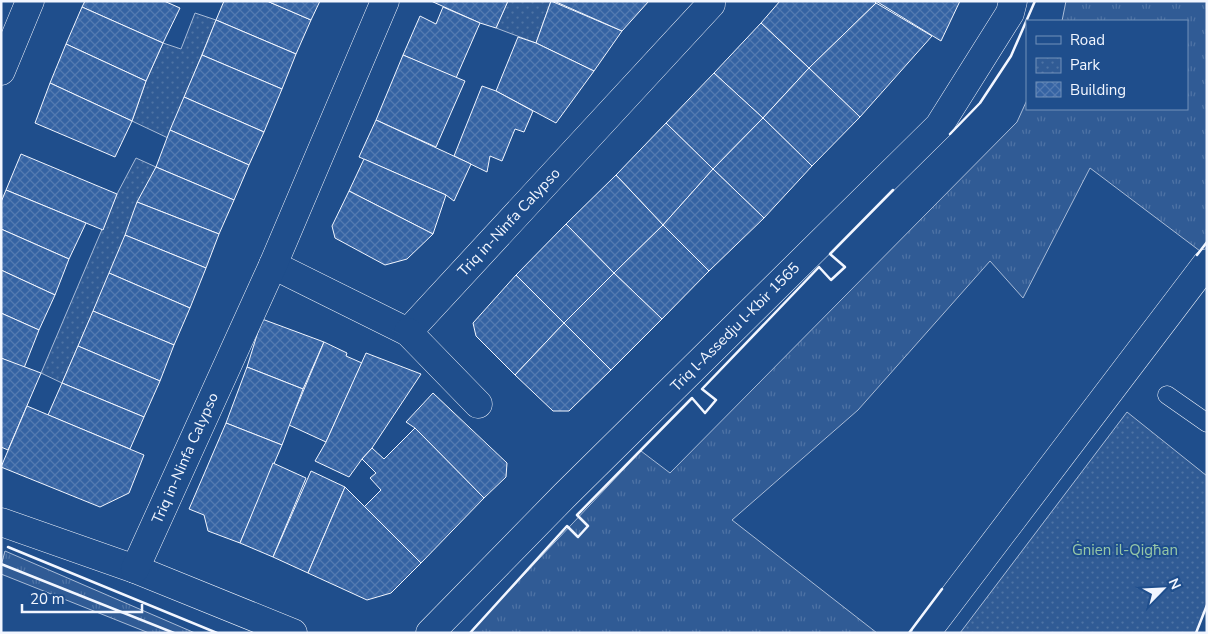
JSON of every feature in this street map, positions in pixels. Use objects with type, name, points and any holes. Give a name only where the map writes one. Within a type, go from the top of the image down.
[{"type":"street","points":[[1,71],[30,1]]},
{"type":"street","name":"Triq in-Ninfa Calypso","points":[[135,570],[272,265],[385,1]]},
{"type":"street","name":"Triq in-Ninfa Calypso","points":[[408,332],[704,12],[712,1]]},
{"type":"street","name":"Triq l-Assedju l-Kbir 1565","points":[[430,633],[565,495],[939,126],[1010,13],[1013,1]]},
{"type":"street","points":[[926,633],[1207,263]]},
{"type":"street","points":[[272,265],[408,332],[478,404]]},
{"type":"street","points":[[1,522],[135,570],[293,633]]},
{"type":"lane","points":[[1167,395],[1207,423]]},
{"type":"green space","points":[[508,1],[551,1],[536,43],[496,28]]},
{"type":"green space","points":[[1066,1],[1207,1],[1207,259],[1200,251],[1090,168],[1023,298],[990,261],[858,410],[732,520],[877,633],[469,633],[641,451],[670,473],[1017,122],[1026,102],[1026,110],[1188,110],[1188,20],[1062,20]]},
{"type":"green space","points":[[195,13],[216,20],[168,138],[132,121],[146,81],[163,43],[181,49]]},
{"type":"green space","points":[[136,158],[156,167],[62,383],[41,373],[117,194]]},
{"type":"green space","name":"Ġnien il-Qigħan","points":[[1127,412],[1207,476],[1207,605],[1196,633],[960,633]]},
{"type":"green space","points":[[5,551],[195,633],[149,633],[1,574]]},
{"type":"building","points":[[85,1],[164,1],[180,8],[163,43],[82,7]]},
{"type":"building","points":[[224,1],[267,1],[311,20],[296,54],[216,20]]},
{"type":"building","points":[[267,1],[320,1],[311,20]]},
{"type":"building","points":[[431,1],[508,1],[496,28],[480,23]]},
{"type":"building","points":[[551,1],[622,31],[594,71],[536,43]]},
{"type":"building","points":[[554,1],[649,1],[622,31]]},
{"type":"building","points":[[780,1],[874,1],[876,3],[809,68],[761,23]]},
{"type":"building","points":[[876,1],[960,1],[941,41]]},
{"type":"building","points":[[876,3],[932,36],[860,117],[809,68]]},
{"type":"building","points":[[82,7],[163,43],[146,81],[66,44]]},
{"type":"building","points":[[443,7],[480,23],[456,78],[403,55],[420,16],[436,24]]},
{"type":"building","points":[[216,20],[296,54],[282,89],[202,55]]},
{"type":"building","points":[[761,23],[809,68],[763,118],[714,73]]},
{"type":"building","points":[[518,37],[536,43],[594,71],[556,123],[496,91]]},
{"type":"building","points":[[66,44],[146,81],[132,121],[50,83]]},
{"type":"building","points":[[202,55],[282,89],[264,132],[184,97]]},
{"type":"building","points":[[403,55],[465,81],[436,147],[376,120]]},
{"type":"building","points":[[809,68],[860,117],[812,166],[763,118]]},
{"type":"building","points":[[714,73],[763,118],[713,169],[666,123]]},
{"type":"building","points":[[50,83],[132,121],[115,157],[35,123]]},
{"type":"building","points":[[482,86],[496,91],[533,111],[524,132],[515,129],[502,161],[490,156],[487,172],[454,156]]},
{"type":"building","points":[[184,97],[264,132],[249,165],[170,130]]},
{"type":"building","points":[[763,118],[812,166],[764,218],[713,169]]},
{"type":"building","points":[[376,120],[471,164],[454,201],[446,195],[359,157]]},
{"type":"building","points":[[666,123],[713,169],[663,225],[616,175]]},
{"type":"building","points":[[170,130],[249,165],[234,200],[156,167]]},
{"type":"building","points":[[21,154],[117,194],[103,230],[6,190]]},
{"type":"building","points":[[364,159],[446,195],[433,234],[349,191]]},
{"type":"building","points":[[156,167],[234,200],[219,234],[137,202]]},
{"type":"building","points":[[713,169],[764,218],[709,271],[663,225]]},
{"type":"building","points":[[616,175],[663,225],[614,273],[566,224]]},
{"type":"building","points":[[6,190],[86,223],[69,259],[1,229],[1,202]]},
{"type":"building","points":[[349,191],[433,234],[407,259],[385,265],[335,238],[332,226]]},
{"type":"building","points":[[137,202],[219,234],[206,268],[125,235]]},
{"type":"building","points":[[566,224],[614,273],[564,323],[516,275]]},
{"type":"building","points":[[663,225],[709,271],[662,319],[614,273]]},
{"type":"building","points":[[1,229],[69,259],[55,295],[1,270]]},
{"type":"building","points":[[125,235],[206,268],[190,308],[109,273]]},
{"type":"building","points":[[1,270],[55,295],[39,330],[1,313]]},
{"type":"building","points":[[109,273],[190,308],[174,345],[93,311]]},
{"type":"building","points":[[614,273],[662,319],[611,370],[564,323]]},
{"type":"building","points":[[516,275],[564,323],[515,375],[476,336],[473,323]]},
{"type":"building","points":[[93,311],[174,345],[160,381],[78,346]]},
{"type":"building","points":[[1,313],[39,330],[24,368],[1,358]]},
{"type":"building","points":[[262,319],[324,342],[303,389],[247,367]]},
{"type":"building","points":[[564,323],[611,370],[569,411],[553,411],[515,375]]},
{"type":"building","points":[[324,342],[347,353],[346,356],[362,363],[326,442],[289,425]]},
{"type":"building","points":[[78,346],[160,381],[144,417],[62,383]]},
{"type":"building","points":[[366,353],[421,374],[372,448],[349,477],[315,461],[326,442]]},
{"type":"building","points":[[1,358],[41,373],[8,450],[1,447]]},
{"type":"building","points":[[247,367],[303,389],[282,445],[226,423]]},
{"type":"building","points":[[62,383],[144,417],[130,449],[48,415]]},
{"type":"building","points":[[433,393],[507,463],[506,477],[484,498],[415,428],[406,422]]},
{"type":"building","points":[[27,406],[144,455],[129,493],[100,507],[1,467]]},
{"type":"building","points":[[226,423],[282,445],[240,543],[208,531],[204,515],[189,509]]},
{"type":"building","points":[[415,428],[484,498],[421,563],[364,507],[381,490],[370,478],[376,473],[362,459],[372,448],[384,459]]},
{"type":"building","points":[[273,463],[306,478],[273,557],[240,543]]},
{"type":"building","points":[[311,471],[345,487],[308,573],[273,557]]},
{"type":"building","points":[[345,487],[421,563],[391,593],[367,600],[308,573]]},
{"type":"wall","points":[[1027,20],[1035,1]]},
{"type":"wall","points":[[950,134],[980,103],[1011,56],[1026,22]]},
{"type":"wall","points":[[470,633],[567,526],[578,537],[588,526],[577,515],[692,398],[705,413],[716,400],[702,389],[819,267],[831,280],[845,267],[830,254],[893,190]]},
{"type":"wall","points":[[1197,255],[1207,242]]},
{"type":"wall","points":[[8,547],[217,633]]},
{"type":"wall","points":[[1,564],[174,633]]},
{"type":"wall","points":[[909,633],[942,589]]},
{"type":"wall","points":[[1196,633],[1207,605]]}]
